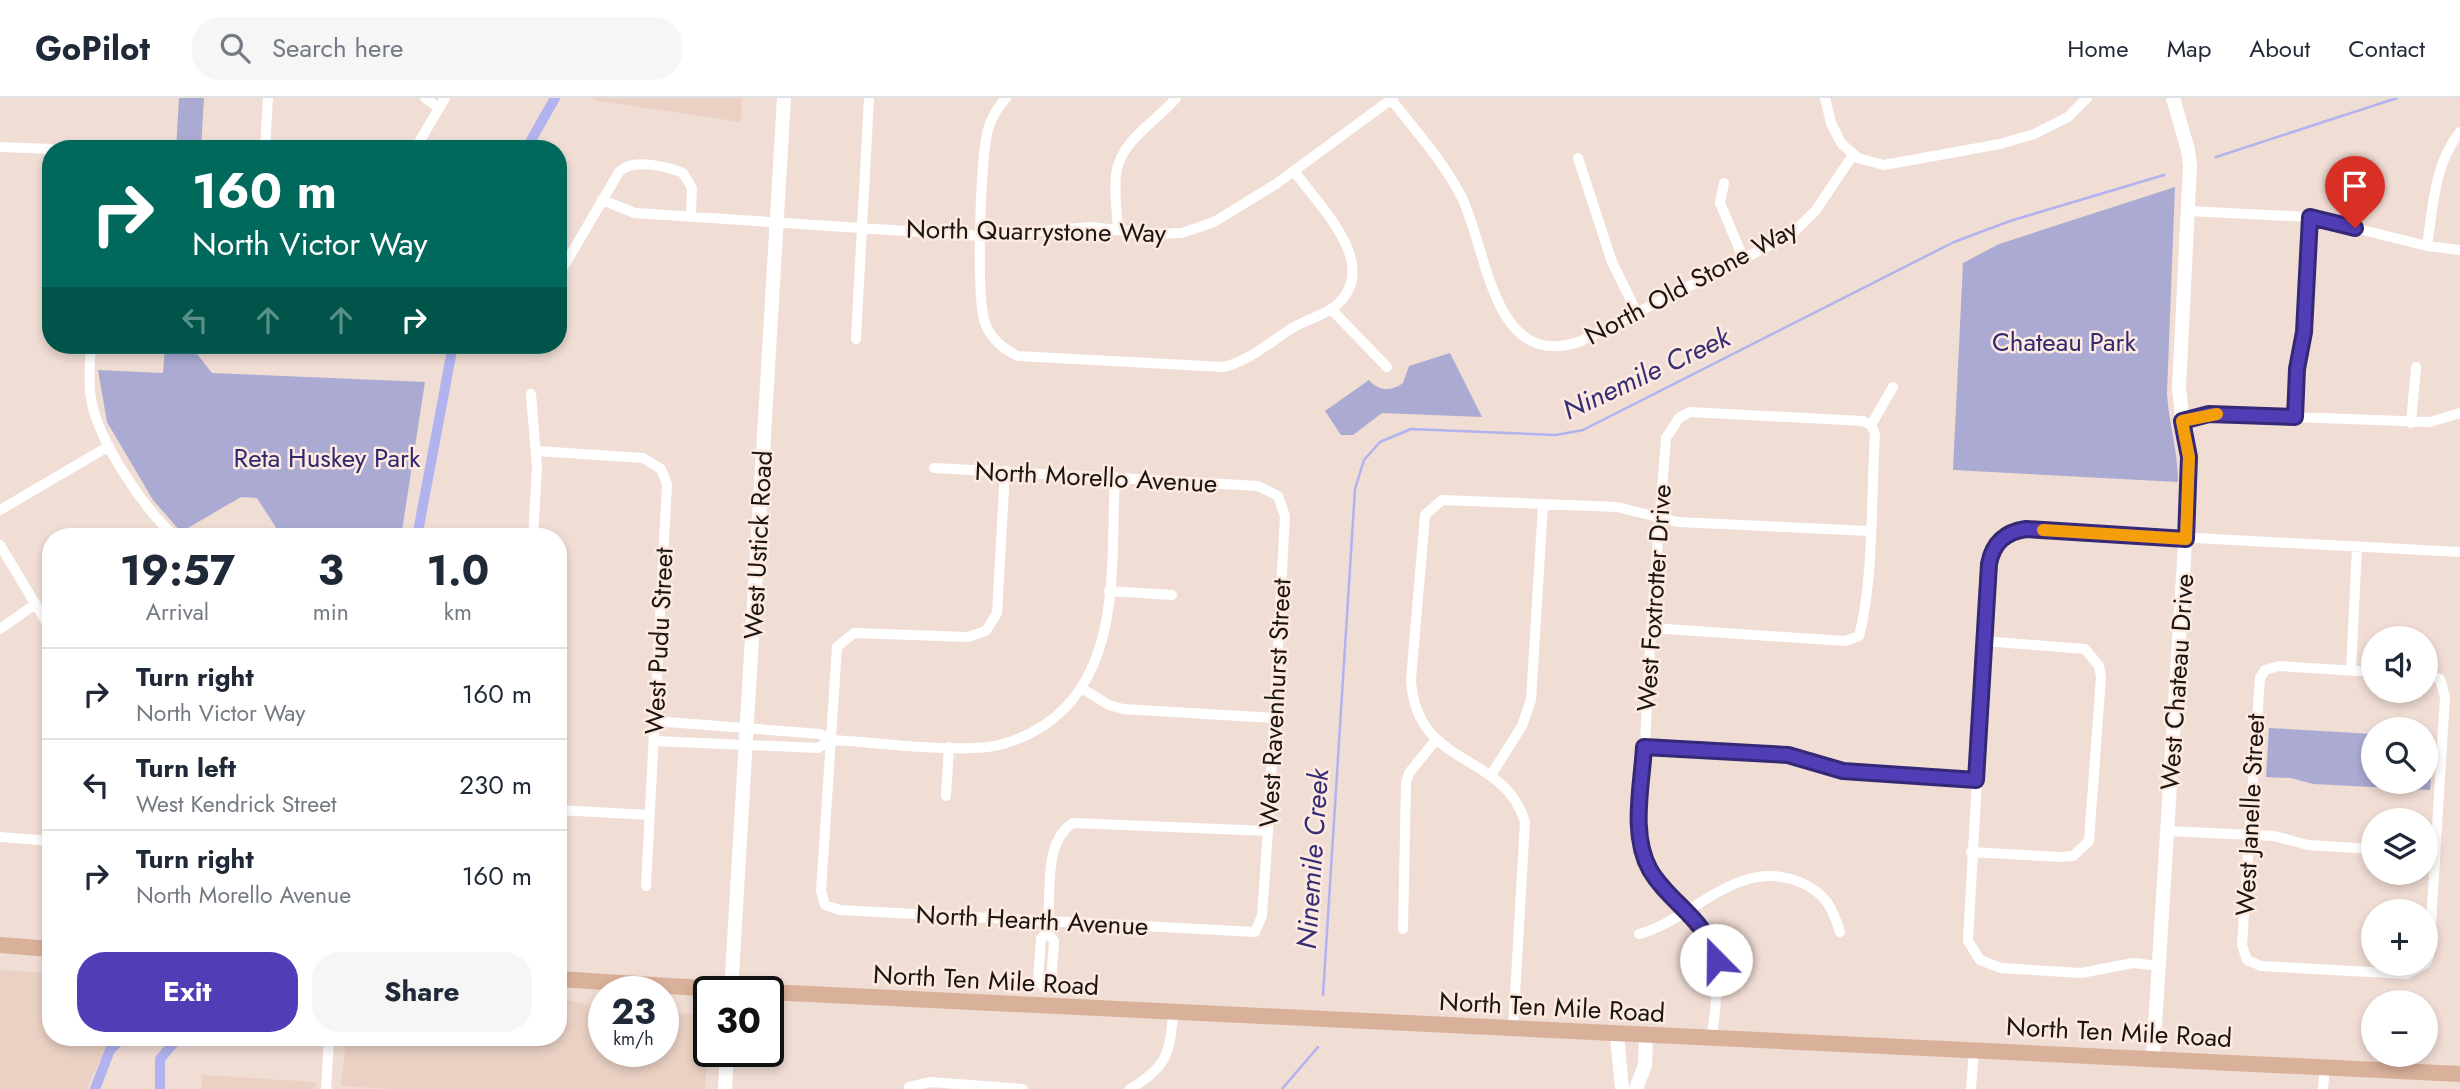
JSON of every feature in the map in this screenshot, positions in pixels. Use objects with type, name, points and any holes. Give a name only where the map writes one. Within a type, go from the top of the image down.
[{"type":"main road","points":[[0,945],[42,948]]},
{"type":"main road","name":"North Ten Mile Road","points":[[567,980],[693,988]]},
{"type":"main road","name":"North Ten Mile Road","points":[[784,993],[1173,1014],[1712,1040],[1974,1049],[2460,1074]]},
{"type":"street","points":[[266,140],[268,98]]},
{"type":"street","points":[[425,98],[439,108]]},
{"type":"street","points":[[420,140],[445,98]]},
{"type":"street","name":"West Ustick Road","points":[[732,976],[784,98]]},
{"type":"street","points":[[856,339],[869,98]]},
{"type":"street","points":[[1006,98],[993,114],[987,133],[981,236],[981,310],[991,336],[1008,351],[1029,358],[1224,367],[1245,360],[1293,328],[1331,309],[1349,290],[1354,266],[1351,255],[1294,171]]},
{"type":"street","points":[[1118,230],[1116,179],[1121,158],[1130,143],[1176,98]]},
{"type":"street","name":"North Quarrystone Way","points":[[602,200],[635,213],[981,236],[1092,227],[1160,235],[1204,226],[1294,171],[1391,98]]},
{"type":"street","name":"North Old Stone Way","points":[[1391,98],[1439,161],[1463,199],[1500,306],[1518,333],[1538,344],[1560,347],[1581,341],[1638,315],[1801,227],[1853,155]]},
{"type":"street","points":[[1825,98],[1835,134],[1853,155],[1884,165],[2000,144],[2059,123],[2087,98]]},
{"type":"street","name":"West Chateau Drive","points":[[2152,1058],[2189,457],[2179,388],[2188,211],[2188,150],[2173,98]]},
{"type":"street","points":[[2427,246],[2439,172],[2447,151],[2460,132]]},
{"type":"street","points":[[0,147],[42,149]]},
{"type":"street","points":[[1578,158],[1612,262],[1638,315]]},
{"type":"street","points":[[567,261],[619,172],[627,166],[638,164],[683,173],[692,188],[691,216]]},
{"type":"street","points":[[1724,184],[1720,202],[1744,260]]},
{"type":"street","points":[[2188,211],[2310,217],[2427,246],[2460,250]]},
{"type":"street","points":[[2295,417],[2297,369],[2304,332],[2310,217]]},
{"type":"street","points":[[1331,309],[1387,367]]},
{"type":"street","points":[[91,354],[92,401],[109,446],[150,511],[167,528]]},
{"type":"street","points":[[2411,423],[2416,367]]},
{"type":"street","points":[[1651,628],[1845,641],[1859,636],[1864,616],[1875,433],[1871,425],[1893,387]]},
{"type":"street","points":[[531,394],[537,451],[533,528]]},
{"type":"street","name":"West Foxtrotter Drive","points":[[1712,1040],[1716,960],[1704,929],[1657,879],[1642,849],[1639,827],[1666,438],[1671,426],[1690,412],[1863,421],[1871,425]]},
{"type":"street","points":[[2182,421],[2209,414],[2411,423],[2430,422],[2460,413]]},
{"type":"street","points":[[0,510],[109,446]]},
{"type":"street","name":"West Pudu Street","points":[[537,451],[643,458],[661,469],[667,485],[646,886]]},
{"type":"street","name":"North Morello Avenue","points":[[934,468],[1258,486]]},
{"type":"street","points":[[830,740],[837,647],[854,632],[968,638],[986,632],[997,613],[1005,471]]},
{"type":"street","points":[[655,721],[820,734],[830,740],[949,747],[983,748],[1016,740],[1055,718],[1083,689],[1104,639],[1115,477]]},
{"type":"street","name":"West Ravenhurst Street","points":[[1255,932],[1262,916],[1269,831],[1286,516],[1278,496],[1258,486]]},
{"type":"street","points":[[1513,1030],[1526,834],[1517,801],[1491,775],[1435,741],[1418,713],[1411,680],[1425,515],[1442,500],[1617,507],[1639,510],[1659,519],[1869,531]]},
{"type":"street","points":[[1491,775],[1522,726],[1531,700],[1544,505]]},
{"type":"street","points":[[2159,966],[2133,963],[2081,973],[2001,968],[1980,960],[1973,951],[1967,930],[1971,852],[1989,564],[1996,544],[2014,531],[2026,529],[2460,552]]},
{"type":"street","points":[[0,545],[42,617]]},
{"type":"street","points":[[2357,547],[2351,670],[2361,670]]},
{"type":"street","points":[[1109,591],[1172,595]]},
{"type":"street","points":[[0,629],[34,605]]},
{"type":"street","points":[[1971,852],[2062,857],[2082,850],[2089,841],[2101,677],[2094,656],[2074,646],[1984,641]]},
{"type":"street","name":"West Janelle Street","points":[[2351,670],[2279,666],[2264,670],[2257,687],[2242,945],[2247,960],[2261,966],[2361,971]]},
{"type":"street","points":[[2434,808],[2445,697],[2438,678]]},
{"type":"street","points":[[1083,689],[1109,705],[1123,709],[1274,718]]},
{"type":"street","points":[[654,740],[818,748],[830,740]]},
{"type":"street","name":"North Hearth Avenue","points":[[830,740],[821,891],[825,905],[840,910],[1255,932]]},
{"type":"street","points":[[1402,929],[1406,783],[1409,773],[1435,741]]},
{"type":"street","points":[[946,796],[949,747]]},
{"type":"street","points":[[1644,747],[1788,755],[1843,771],[1976,780]]},
{"type":"street","points":[[567,810],[650,815]]},
{"type":"street","points":[[1045,1007],[1045,988],[1051,982],[1054,941],[1047,933],[1048,921],[1055,845],[1061,831],[1073,824],[1097,822],[1269,831]]},
{"type":"street","points":[[2167,831],[2274,836],[2308,845],[2361,848]]},
{"type":"street","points":[[0,837],[42,840]]},
{"type":"street","points":[[1639,934],[1661,928],[1744,878],[1765,875],[1799,882],[1820,893],[1830,902],[1840,932]]},
{"type":"street","points":[[1130,1089],[1158,1070],[1166,1057],[1173,1014]]},
{"type":"street","points":[[1617,1035],[1622,1089]]},
{"type":"street","points":[[1636,1089],[1645,1065],[1646,1036]]},
{"type":"street","points":[[326,1089],[329,1046]]},
{"type":"street","points":[[1971,1089],[1974,1049]]},
{"type":"street","points":[[725,1089],[726,1067]]},
{"type":"street","points":[[2323,1089],[2325,1067]]},
{"type":"street","points":[[909,1087],[931,1082],[1023,1089]]},
{"type":"shaded area","points":[[742,98],[741,122],[594,100]]},
{"type":"shaded area","points":[[0,970],[42,972],[42,1046],[107,1046],[86,1089],[0,1089]]},
{"type":"shaded area","points":[[567,1000],[588,1005],[588,1067],[679,1067],[679,1013],[693,1014],[693,1067],[706,1067],[705,1089],[391,1089],[341,1086],[345,1046],[567,1046]]},
{"type":"shaded area","points":[[202,1075],[316,1082],[315,1089],[201,1089]]},
{"type":"green space","points":[[179,98],[204,98],[202,140],[177,140]]},
{"type":"green space","name":"Chateau Park","points":[[2175,187],[2167,394],[2178,482],[1953,470],[1963,263],[1999,244]]},
{"type":"green space","points":[[1450,353],[1482,417],[1382,413],[1353,435],[1341,435],[1325,411],[1369,380],[1381,388],[1394,388],[1403,383],[1409,366]]},
{"type":"green space","name":"Reta Huskey Park","points":[[164,354],[197,354],[212,373],[425,382],[402,528],[276,528],[257,498],[241,497],[188,528],[178,528],[153,500],[107,422],[98,370],[163,373]]},
{"type":"green space","points":[[2269,728],[2361,733],[2361,786],[2313,784],[2291,778],[2266,777]]},
{"type":"waterway","points":[[531,140],[555,98]]},
{"type":"waterway","name":"Ninemile Creek","points":[[2216,157],[2397,98]]},
{"type":"waterway","name":"Ninemile Creek","points":[[1323,995],[1355,489],[1364,460],[1380,442],[1411,429],[1556,435],[1583,430],[1954,242],[2010,221],[2164,175]]},
{"type":"waterway","points":[[419,528],[451,354]]},
{"type":"waterway","points":[[95,1089],[114,1046]]},
{"type":"waterway","points":[[160,1089],[160,1059],[171,1046]]},
{"type":"waterway","name":"Ninemile Creek","points":[[1282,1089],[1318,1047]]},
{"type":"slow traffic","points":[[2043,530],[2186,539],[2189,457],[2182,421],[2217,414]]},
{"type":"route","points":[[1716,960],[1704,929],[1657,879],[1645,860],[1639,827],[1644,747],[1799,756],[1843,771],[1976,780],[1989,564],[1996,544],[2004,536],[2026,529],[2186,539],[2189,457],[2182,421],[2209,414],[2295,417],[2297,369],[2304,332],[2310,217],[2355,228]]}]
